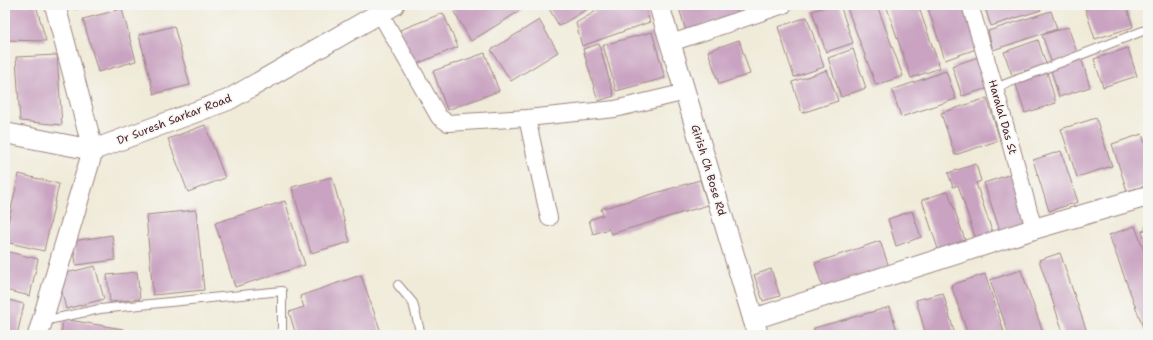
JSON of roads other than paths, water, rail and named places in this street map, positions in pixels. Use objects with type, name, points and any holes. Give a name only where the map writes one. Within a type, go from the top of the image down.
[{"type":"street","points":[[40,328],[93,150],[55,5]]},
{"type":"street","name":"Girish Ch Bose Rd","points":[[659,5],[756,327]]},
{"type":"street","points":[[671,43],[784,5]]},
{"type":"street","name":"Haralal Das St","points":[[970,5],[995,88],[1034,229]]},
{"type":"street","points":[[387,9],[439,117],[448,123],[527,118],[615,109],[686,92]]},
{"type":"street","name":"Dr Suresh Sarkar Road","points":[[93,150],[228,100],[387,9]]},
{"type":"street","points":[[527,118],[549,218]]},
{"type":"street","points":[[5,133],[93,150]]},
{"type":"street","points":[[756,327],[1034,229],[1148,196]]},
{"type":"lane","points":[[995,88],[1148,29]]},
{"type":"lane","points":[[398,285],[413,303],[421,335]]},
{"type":"lane","points":[[40,328],[100,309],[282,292],[282,335]]}]
